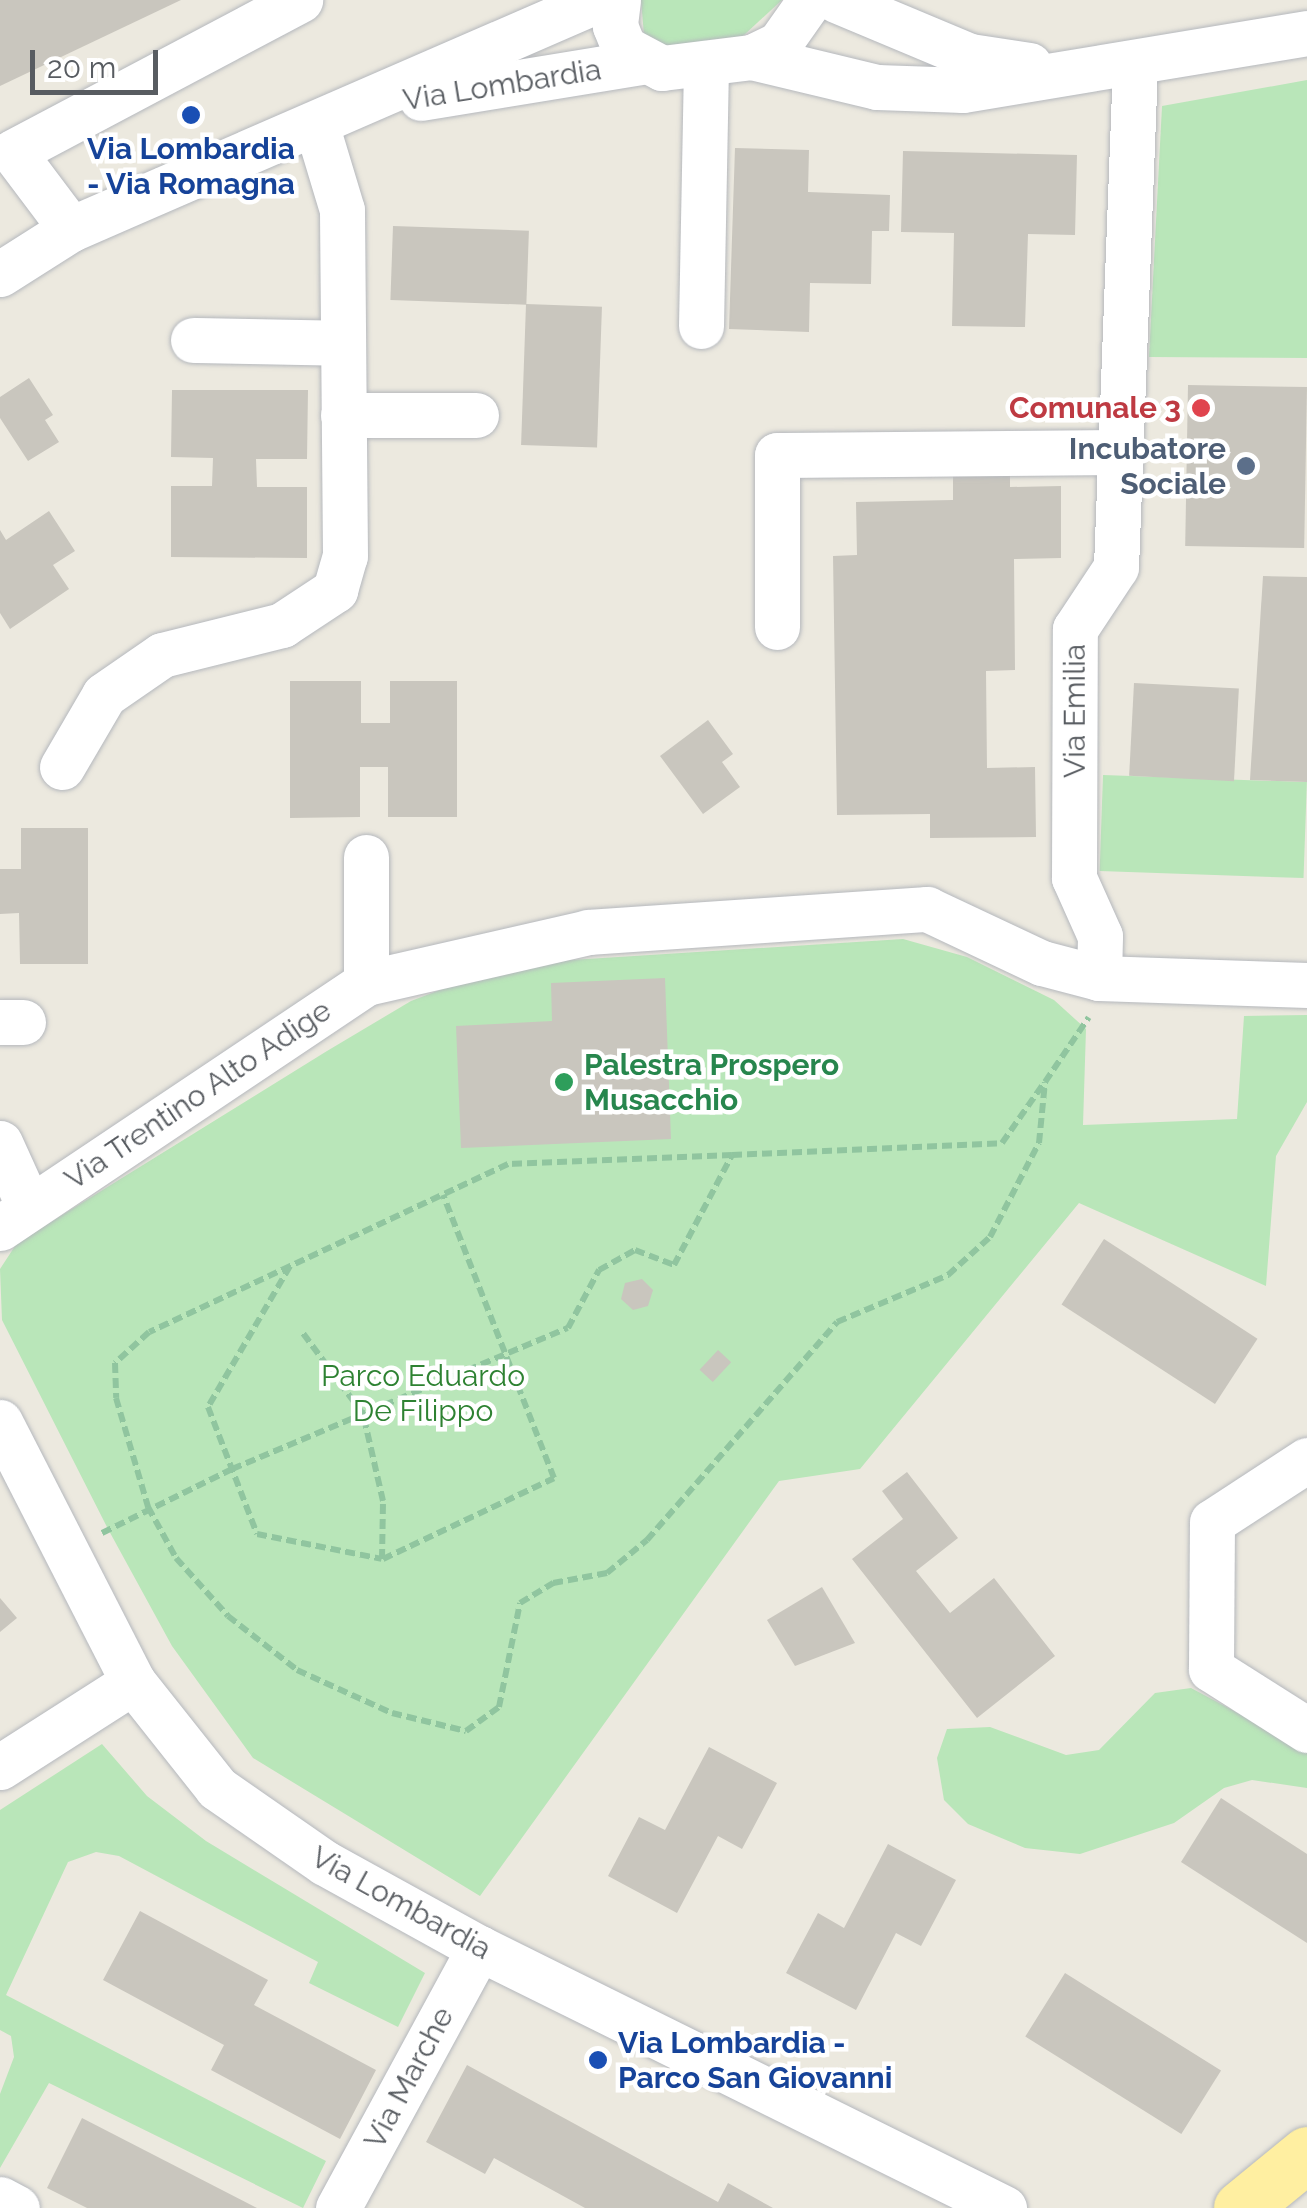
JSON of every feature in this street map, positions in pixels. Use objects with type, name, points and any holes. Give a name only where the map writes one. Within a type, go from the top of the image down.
[{"type":"main road","points":[[1241,2208],[1307,2154]]},
{"type":"main road","points":[[1291,2208],[1307,2184]]},
{"type":"street","points":[[72,229],[13,152],[300,0]]},
{"type":"street","name":"Via Lombardia","points":[[0,274],[72,229],[364,106],[598,0]]},
{"type":"street","points":[[618,0],[615,26],[640,62]]},
{"type":"street","points":[[752,57],[779,44],[810,0]]},
{"type":"street","points":[[836,0],[970,56],[1060,69]]},
{"type":"street","points":[[752,57],[877,87],[963,90],[1060,69],[1135,65],[1307,34]]},
{"type":"street","name":"Via Lombardia","points":[[364,106],[640,62],[706,63],[752,57]]},
{"type":"street","points":[[701,326],[706,63]]},
{"type":"street","name":"Via Emilia","points":[[1099,978],[1100,936],[1074,878],[1075,630],[1116,567],[1135,65]]},
{"type":"street","points":[[62,768],[104,695],[162,655],[282,625],[335,590],[345,556],[342,210],[316,124]]},
{"type":"street","points":[[194,340],[343,343]]},
{"type":"street","points":[[342,415],[476,415]]},
{"type":"street","points":[[777,627],[777,455],[1123,452]]},
{"type":"street","name":"Via Trentino Alto Adige","points":[[366,857],[366,982]]},
{"type":"street","name":"Via Trentino Alto Adige","points":[[0,1143],[15,1218],[366,982],[588,932],[927,909],[1042,963],[1099,978]]},
{"type":"street","points":[[1099,978],[1307,985]]},
{"type":"street","name":"Via Lombardia","points":[[0,1422],[133,1682],[217,1788],[325,1864],[479,1948],[988,2205]]},
{"type":"street","points":[[1307,1460],[1212,1522],[1211,1668],[1307,1730]]},
{"type":"street","points":[[0,1767],[133,1682]]},
{"type":"street","name":"Via Marche","points":[[338,2208],[479,1948]]},
{"type":"street","points":[[0,2199],[17,2208]]},
{"type":"path","points":[[1045,1082],[1039,1142],[990,1237],[948,1275],[837,1322],[648,1540],[606,1573],[554,1583],[520,1604],[499,1707],[466,1732],[392,1713],[298,1670],[228,1616],[176,1558],[148,1508],[116,1398],[116,1364],[149,1332],[508,1164],[1002,1143],[1045,1082],[1086,1029],[1099,978]]},
{"type":"path","points":[[67,1554],[148,1508],[232,1468],[568,1328],[599,1270],[635,1250],[674,1265],[732,1155]]},
{"type":"path","points":[[290,1266],[208,1407],[256,1534],[382,1559],[554,1478],[502,1356],[442,1195]]},
{"type":"path","points":[[302,1332],[362,1414],[383,1501],[382,1559]]},
{"type":"green space","points":[[641,0],[782,0],[743,36],[670,50],[644,35]]},
{"type":"green space","points":[[1307,80],[1307,358],[1149,357],[1162,106]]},
{"type":"green space","points":[[1103,775],[1307,782],[1304,878],[1100,871]]},
{"type":"green space","name":"Parco Eduardo De Filippo","points":[[903,939],[967,957],[1054,1000],[1086,1029],[1083,1125],[1237,1119],[1244,1016],[1307,1015],[1307,1102],[1276,1156],[1266,1286],[1079,1203],[860,1469],[779,1481],[480,1896],[253,1758],[172,1646],[108,1529],[2,1320],[0,1269],[17,1243],[327,1051],[411,1001],[508,964]]},
{"type":"green space","points":[[1191,1688],[1307,1750],[1307,1788],[1252,1780],[1224,1788],[1174,1823],[1080,1854],[1025,1848],[968,1824],[944,1800],[937,1758],[947,1729],[990,1727],[1066,1755],[1099,1750],[1155,1693]]},
{"type":"green space","points":[[102,1744],[147,1796],[206,1841],[425,1973],[398,2027],[309,1983],[318,1962],[119,1856],[96,1852],[68,1862],[6,1995],[326,2161],[303,2208],[49,2083],[0,2168],[0,2094],[14,2057],[11,2036],[0,2030],[0,1810]]},
{"type":"building","points":[[0,0],[181,0],[0,86]]},
{"type":"building","points":[[735,148],[809,150],[808,192],[890,195],[889,231],[872,231],[871,284],[810,283],[809,332],[729,329]]},
{"type":"building","points":[[903,151],[1077,155],[1075,235],[1028,234],[1025,327],[952,326],[954,233],[901,232]]},
{"type":"building","points":[[393,226],[529,231],[526,305],[390,300]]},
{"type":"building","points":[[526,304],[602,307],[597,448],[521,445]]},
{"type":"building","points":[[29,378],[53,415],[45,420],[59,442],[28,461],[0,418],[0,397]]},
{"type":"building","points":[[1188,385],[1307,387],[1304,548],[1185,546]]},
{"type":"building","points":[[172,390],[308,390],[307,459],[256,459],[257,487],[307,487],[307,558],[171,557],[171,486],[212,486],[213,458],[171,457]]},
{"type":"building","points":[[1010,470],[1010,487],[1061,486],[1061,558],[1014,559],[1015,670],[986,671],[987,768],[1035,767],[1036,837],[930,838],[930,814],[837,815],[833,556],[857,555],[856,502],[953,500],[953,471]]},
{"type":"building","points":[[49,511],[75,551],[53,565],[69,589],[10,629],[0,613],[0,530],[6,540]]},
{"type":"building","points":[[1263,576],[1307,577],[1307,782],[1250,780]]},
{"type":"building","points":[[290,681],[361,681],[361,723],[390,723],[390,681],[457,681],[457,817],[388,817],[388,767],[360,767],[360,817],[290,818]]},
{"type":"building","points":[[1134,683],[1239,688],[1234,781],[1129,776]]},
{"type":"building","points":[[708,720],[733,754],[722,762],[740,787],[703,814],[660,756]]},
{"type":"building","points":[[21,828],[88,828],[88,964],[20,964],[19,913],[0,914],[0,869],[21,869]]},
{"type":"building","name":"Palestra Prospero Musacchio","points":[[665,978],[671,1139],[461,1148],[456,1026],[552,1021],[551,983]]},
{"type":"building","points":[[1104,1239],[1257,1339],[1215,1404],[1062,1304]]},
{"type":"building","points":[[642,1279],[653,1290],[648,1306],[633,1310],[621,1299],[625,1283]]},
{"type":"building","points":[[718,1350],[731,1362],[713,1382],[700,1370]]},
{"type":"building","points":[[907,1472],[958,1538],[916,1571],[950,1613],[994,1578],[1055,1656],[977,1718],[852,1559],[903,1519],[882,1491]]},
{"type":"building","points":[[822,1587],[855,1643],[795,1666],[767,1620]]},
{"type":"building","points":[[0,1598],[17,1618],[0,1632]]},
{"type":"building","points":[[709,1747],[777,1783],[742,1849],[718,1836],[677,1913],[608,1876],[639,1817],[665,1830]]},
{"type":"building","points":[[1221,1798],[1307,1854],[1307,1943],[1181,1862]]},
{"type":"building","points":[[888,1844],[956,1880],[921,1946],[896,1933],[856,2010],[786,1973],[818,1913],[844,1928]]},
{"type":"building","points":[[140,1911],[268,1980],[254,2005],[376,2070],[340,2139],[211,2070],[224,2045],[103,1980]]},
{"type":"building","points":[[1065,1973],[1221,2071],[1181,2134],[1025,2037]]},
{"type":"building","points":[[467,2065],[718,2202],[728,2183],[773,2208],[585,2208],[494,2158],[485,2174],[426,2142]]},
{"type":"building","points":[[82,2118],[257,2208],[87,2208],[47,2188]]},
{"type":"place","name":"Via Lombardia - Via Romagna","points":[[191,115]]},
{"type":"place","name":"Comunale 3","points":[[1201,408]]},
{"type":"place","name":"Incubatore Sociale","points":[[1246,466]]},
{"type":"place","name":"Palestra Prospero Musacchio","points":[[564,1082]]},
{"type":"place","name":"Via Lombardia - Parco San Giovanni","points":[[598,2060]]}]
